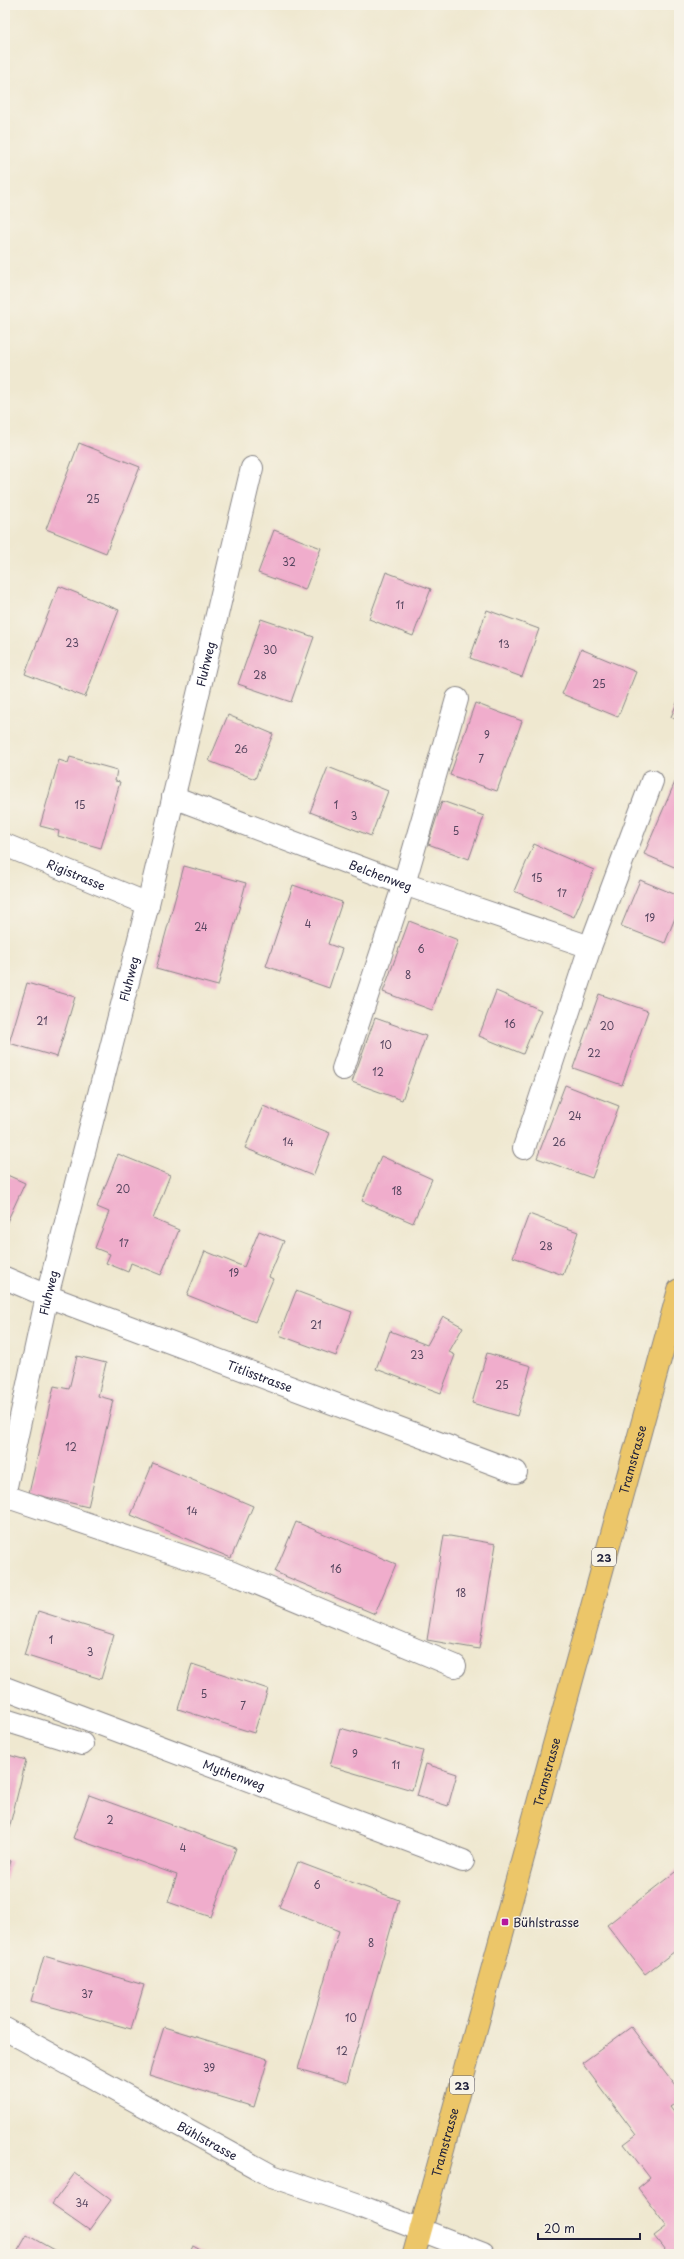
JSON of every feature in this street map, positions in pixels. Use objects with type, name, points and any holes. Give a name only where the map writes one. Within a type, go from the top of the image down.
[{"type":"main road","name":"Tramstrasse","points":[[414,2254],[679,1290]]},
{"type":"street","name":"Fluhweg","points":[[5,1491],[47,1296],[148,904],[252,468]]},
{"type":"street","points":[[343,1069],[404,884],[457,699]]},
{"type":"street","points":[[524,1148],[590,947],[652,781]]},
{"type":"street","name":"Belchenweg","points":[[173,797],[404,884],[590,947]]},
{"type":"street","name":"Rigistrasse","points":[[5,845],[148,904]]},
{"type":"street","name":"Titlisstrasse","points":[[5,1278],[47,1296],[516,1472]]},
{"type":"street","points":[[5,1496],[230,1572],[455,1666]]},
{"type":"street","name":"Mythenweg","points":[[5,1688],[463,1861]]},
{"type":"street","points":[[5,1720],[82,1744]]},
{"type":"street","name":"Bühlstrasse","points":[[5,2029],[272,2176],[362,2207],[420,2231],[483,2254]]},
{"type":"building","points":[[79,443],[140,467],[106,553],[46,529]]},
{"type":"building","points":[[274,530],[321,548],[305,590],[258,573]]},
{"type":"building","points":[[386,572],[431,589],[413,636],[369,619]]},
{"type":"building","points":[[59,586],[119,610],[85,697],[25,674]]},
{"type":"building","points":[[487,610],[539,629],[522,677],[470,658]]},
{"type":"building","points":[[261,619],[314,637],[291,702],[238,684]]},
{"type":"building","points":[[581,649],[636,672],[618,717],[562,694]]},
{"type":"building","points":[[679,698],[679,721],[671,717]]},
{"type":"building","points":[[475,703],[522,721],[497,791],[450,775]]},
{"type":"building","points":[[228,715],[273,734],[255,779],[209,761]]},
{"type":"building","points":[[70,757],[117,770],[115,781],[120,782],[101,848],[58,836],[59,831],[40,826],[59,760],[68,763]]},
{"type":"building","points":[[328,767],[388,791],[371,836],[310,812]]},
{"type":"building","points":[[675,782],[679,784],[679,869],[644,854]]},
{"type":"building","points":[[442,801],[484,816],[469,859],[428,844]]},
{"type":"building","points":[[534,844],[594,870],[574,917],[514,891]]},
{"type":"building","points":[[184,866],[246,883],[218,986],[156,969]]},
{"type":"building","points":[[640,880],[679,896],[679,908],[665,943],[621,926]]},
{"type":"building","points":[[293,885],[342,902],[328,944],[342,949],[329,988],[266,966]]},
{"type":"building","points":[[409,921],[458,940],[432,1010],[383,992]]},
{"type":"building","points":[[27,983],[75,997],[57,1057],[9,1043]]},
{"type":"building","points":[[496,991],[541,1010],[523,1054],[479,1036]]},
{"type":"building","points":[[599,994],[648,1011],[622,1085],[573,1068]]},
{"type":"building","points":[[375,1018],[426,1036],[402,1100],[352,1082]]},
{"type":"building","points":[[565,1085],[619,1106],[592,1178],[537,1158]]},
{"type":"building","points":[[263,1106],[330,1133],[313,1176],[245,1148]]},
{"type":"building","points":[[118,1154],[170,1175],[153,1219],[179,1230],[161,1275],[131,1263],[128,1272],[106,1263],[110,1254],[95,1248],[109,1212],[97,1207]]},
{"type":"building","points":[[381,1156],[432,1179],[413,1223],[362,1201]]},
{"type":"building","points":[[5,1174],[25,1183],[5,1226]]},
{"type":"building","points":[[529,1214],[578,1232],[563,1275],[513,1257]]},
{"type":"building","points":[[259,1231],[284,1241],[269,1277],[273,1279],[255,1322],[187,1295],[205,1251],[244,1267]]},
{"type":"building","points":[[296,1291],[352,1312],[336,1356],[279,1335]]},
{"type":"building","points":[[443,1316],[463,1327],[449,1352],[455,1355],[441,1393],[376,1369],[390,1331],[427,1345]]},
{"type":"building","points":[[487,1353],[531,1366],[517,1416],[472,1403]]},
{"type":"building","points":[[77,1356],[106,1363],[98,1396],[113,1400],[88,1507],[29,1493],[54,1386],[69,1389]]},
{"type":"building","points":[[153,1463],[253,1506],[231,1558],[131,1515]]},
{"type":"building","points":[[296,1522],[396,1564],[375,1614],[275,1572]]},
{"type":"building","points":[[444,1535],[496,1544],[479,1649],[427,1640]]},
{"type":"building","points":[[38,1611],[114,1635],[101,1679],[24,1655]]},
{"type":"building","points":[[192,1664],[268,1689],[254,1733],[178,1709]]},
{"type":"building","points":[[340,1728],[423,1751],[412,1790],[330,1766]]},
{"type":"building","points":[[5,1754],[26,1760],[6,1841],[5,1841]]},
{"type":"building","points":[[426,1764],[457,1774],[448,1806],[417,1796]]},
{"type":"building","points":[[89,1795],[236,1848],[211,1917],[168,1902],[177,1875],[73,1838]]},
{"type":"building","points":[[5,1859],[11,1861],[6,1880],[5,1880]]},
{"type":"building","points":[[298,1862],[399,1900],[347,2083],[298,2069],[339,1931],[279,1907]]},
{"type":"building","points":[[679,1869],[679,1948],[645,1974],[607,1925]]},
{"type":"building","points":[[44,1956],[144,1985],[131,2029],[31,2001]]},
{"type":"building","points":[[164,2027],[268,2059],[254,2107],[149,2075]]},
{"type":"building","points":[[631,2027],[679,2090],[679,2101],[670,2107],[679,2119],[679,2254],[668,2254],[654,2236],[667,2226],[638,2188],[650,2178],[624,2144],[636,2135],[582,2063]]},
{"type":"building","points":[[75,2173],[111,2200],[89,2230],[52,2204]]},
{"type":"building","points":[[27,2235],[61,2254],[16,2254]]},
{"type":"building","points":[[193,2246],[208,2254],[189,2254]]},
{"type":"place","name":"Bühlstrasse","points":[[505,1922]]}]
